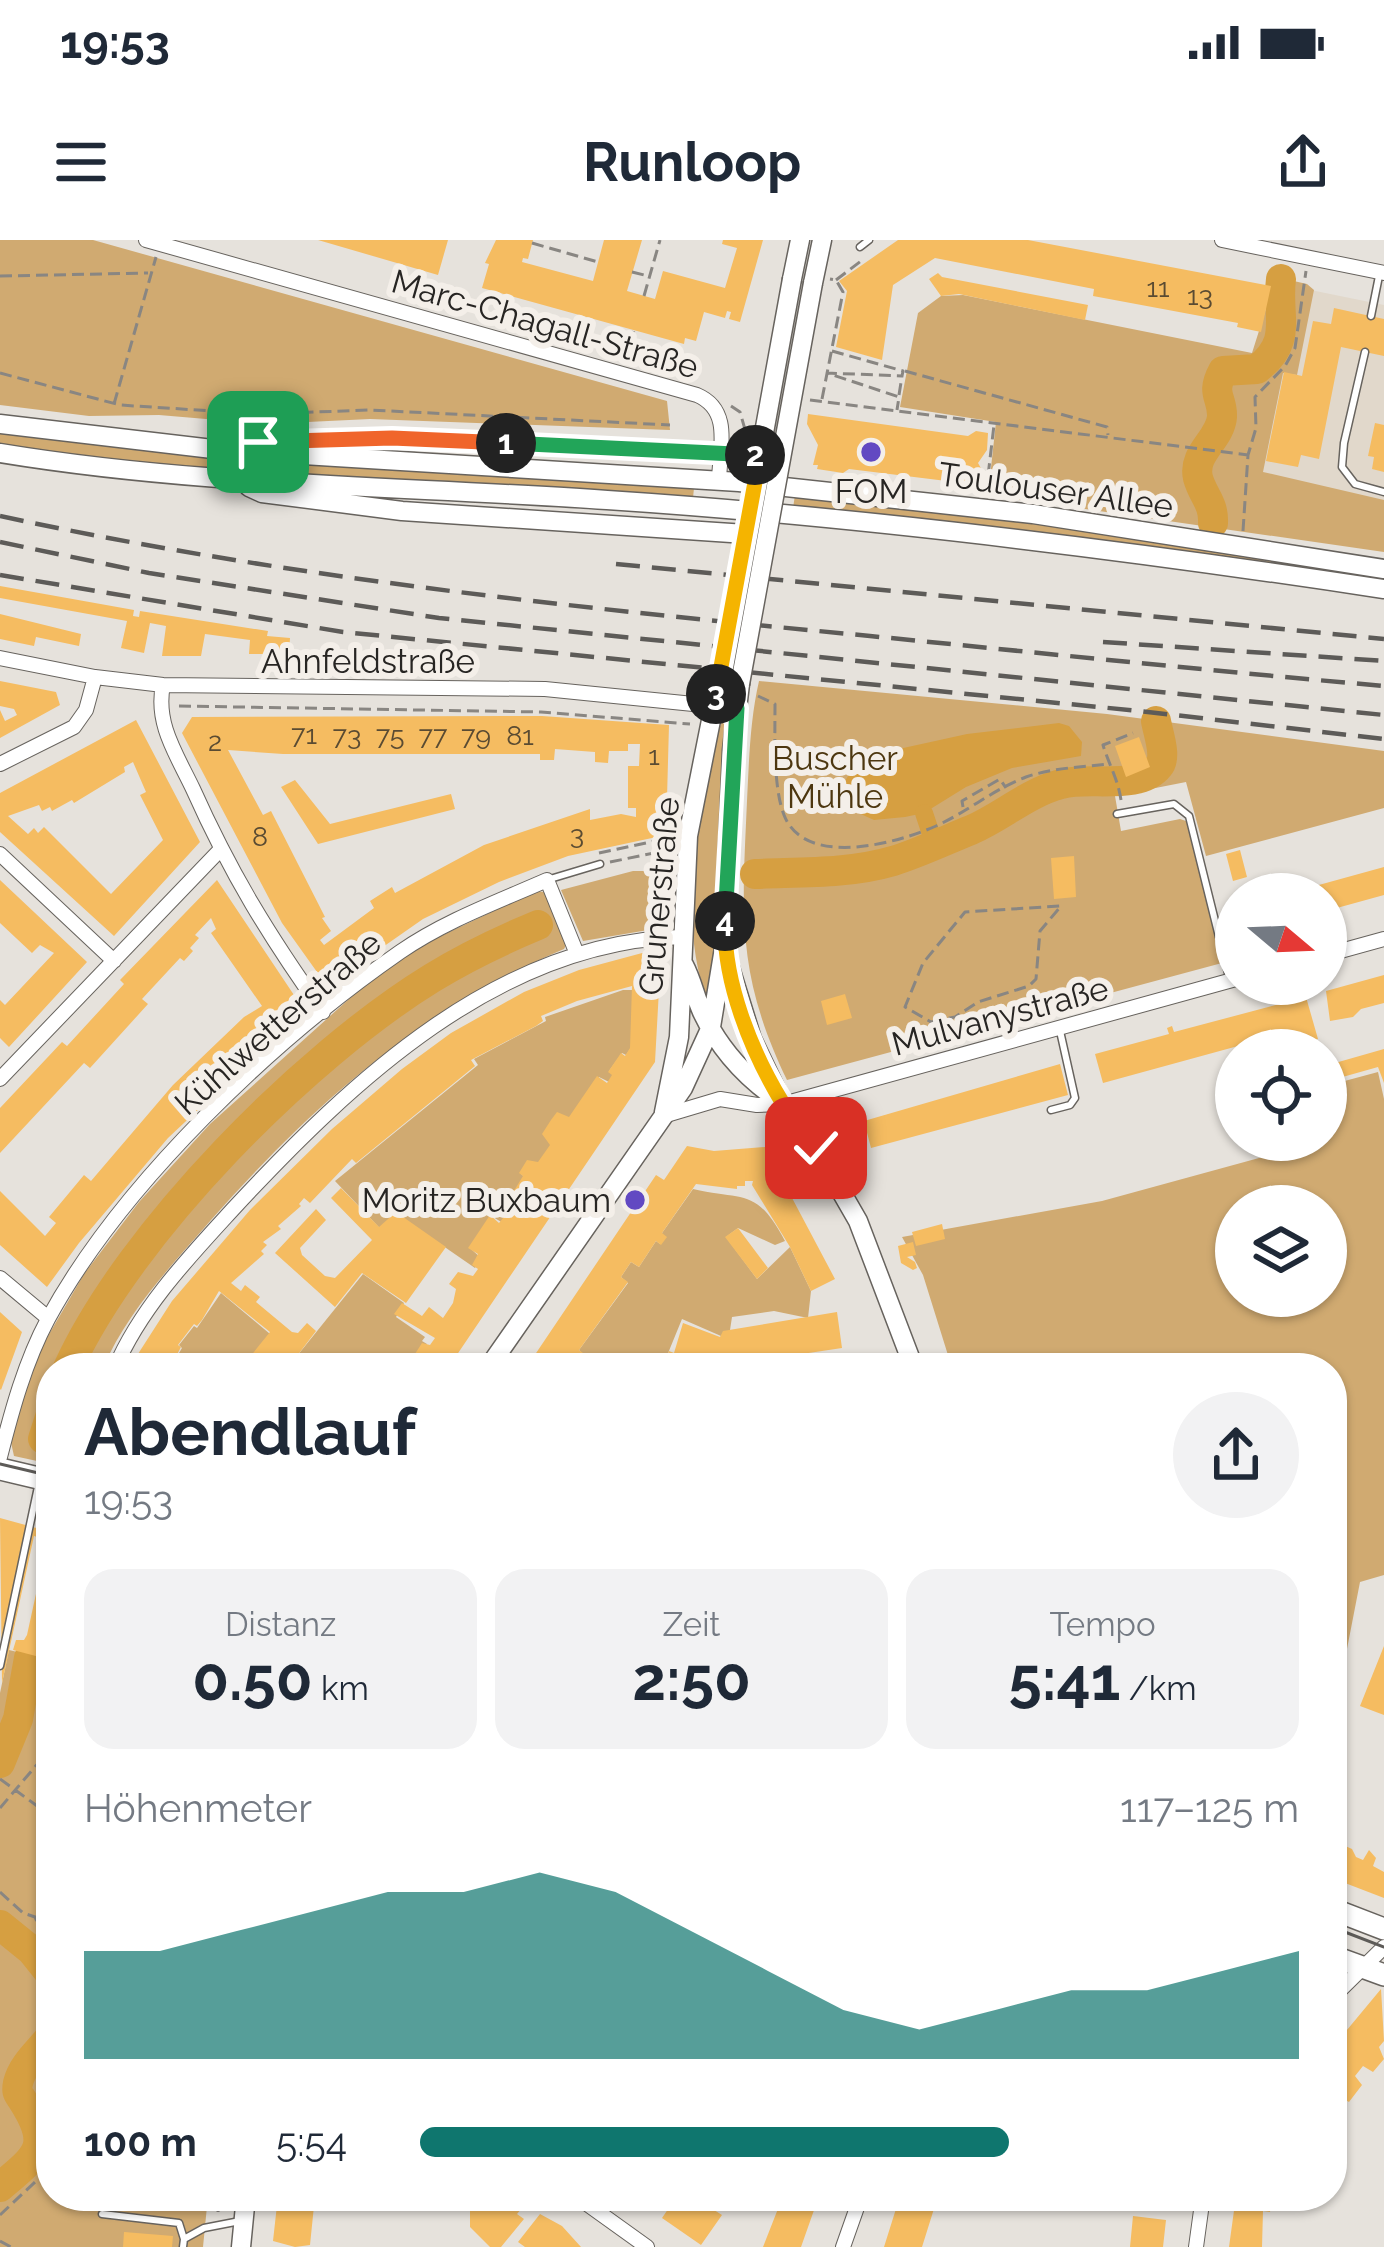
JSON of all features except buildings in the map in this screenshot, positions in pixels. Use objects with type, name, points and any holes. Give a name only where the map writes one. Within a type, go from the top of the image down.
[{"type":"main road","name":"Grunerstraße","points":[[663,1116],[679,1037],[688,836],[800,240]]},
{"type":"main road","name":"Grunerstraße","points":[[498,1353],[692,1074],[711,1027],[724,948],[740,684],[822,240]]},
{"type":"main road","name":"Toulouser Allee","points":[[0,424],[221,450],[718,480],[1033,514],[1384,569]]},
{"type":"main road","points":[[221,450],[258,442],[392,438],[760,455]]},
{"type":"main road","name":"Toulouser Allee","points":[[0,453],[228,478],[736,510],[1139,552],[1384,589]]},
{"type":"main road","points":[[228,478],[262,493],[367,508],[746,534]]},
{"type":"main road","points":[[718,480],[722,500],[736,510]]},
{"type":"main road","points":[[724,948],[752,1039],[783,1104],[816,1148],[858,1221],[908,1353]]},
{"type":"main road","points":[[681,961],[711,1027],[756,1085],[783,1104]]},
{"type":"main road","points":[[0,1469],[36,1478]]},
{"type":"main road","points":[[1347,1915],[1384,1929]]},
{"type":"main road","points":[[1347,1962],[1384,1975]]},
{"type":"main road","points":[[242,2247],[245,2211]]},
{"type":"street","name":"Marc-Chagall-Straße","points":[[146,240],[697,394],[716,407],[722,430],[718,480]]},
{"type":"street","points":[[1222,240],[1278,245],[1382,273]]},
{"type":"street","name":"Ahnfeldstraße","points":[[0,658],[163,686],[545,688],[737,708]]},
{"type":"street","points":[[0,764],[74,728],[86,710],[94,677]]},
{"type":"street","points":[[163,686],[161,721],[220,850],[267,932],[323,1012]]},
{"type":"street","points":[[2,1072],[220,850]]},
{"type":"street","points":[[0,854],[114,961]]},
{"type":"street","points":[[547,880],[578,954]]},
{"type":"street","name":"Kühlwetterstraße","points":[[0,1457],[22,1379],[48,1318],[109,1230],[181,1144],[323,1012],[400,952],[443,926],[547,880]]},
{"type":"street","points":[[122,1353],[176,1274],[262,1178],[342,1101],[444,1019],[491,992],[578,954],[682,937]]},
{"type":"street","points":[[1347,949],[1384,939]]},
{"type":"street","name":"Mulvanystraße","points":[[663,1116],[720,1099],[783,1104],[1215,985]]},
{"type":"street","points":[[0,1278],[48,1318]]},
{"type":"street","points":[[1347,1981],[1384,1947]]},
{"type":"street","points":[[597,2211],[647,2247]]},
{"type":"street","points":[[843,2247],[856,2211]]},
{"type":"street","points":[[1196,2247],[1201,2211]]},
{"type":"lane","points":[[860,247],[869,240]]},
{"type":"lane","points":[[1371,316],[1382,273]]},
{"type":"lane","points":[[1366,352],[1342,467],[1355,484],[1384,492]]},
{"type":"lane","name":"Mulvanystraße","points":[[1117,814],[1174,804],[1184,808],[1215,912]]},
{"type":"lane","name":"Kühlwetterstraße","points":[[547,880],[600,864]]},
{"type":"lane","points":[[1052,1110],[1070,1105],[1075,1098],[1059,1028]]},
{"type":"lane","points":[[0,1666],[36,1517]]},
{"type":"lane","points":[[102,2215],[179,2223],[183,2243],[204,2228],[244,2220]]},
{"type":"path","points":[[644,296],[660,240]]},
{"type":"path","points":[[532,243],[598,262]]},
{"type":"path","points":[[1239,546],[1247,511],[1245,455],[1256,428],[1255,397],[1285,366],[1298,342],[1309,257]]},
{"type":"path","points":[[813,279],[836,280],[857,264]]},
{"type":"path","points":[[632,272],[650,277]]},
{"type":"path","points":[[0,276],[151,273],[114,404]]},
{"type":"path","points":[[836,280],[842,292],[822,400],[1245,455]]},
{"type":"path","points":[[622,373],[634,330]]},
{"type":"path","points":[[832,351],[1107,427],[1108,437]]},
{"type":"path","points":[[0,373],[114,404],[259,414],[370,410],[670,425]]},
{"type":"path","points":[[827,373],[903,373]]},
{"type":"path","points":[[827,373],[899,397]]},
{"type":"path","points":[[897,411],[903,373]]},
{"type":"path","points":[[987,482],[994,423]]},
{"type":"path","points":[[763,698],[775,704],[784,814],[800,835],[825,845],[869,847],[935,826],[1027,777],[1108,764]]},
{"type":"path","points":[[160,702],[191,709],[541,712],[684,722]]},
{"type":"path","points":[[1120,791],[1103,745],[1133,733]]},
{"type":"path","points":[[963,809],[962,802],[1000,779],[1006,788]]},
{"type":"path","points":[[659,852],[600,864],[598,850],[688,836]]},
{"type":"path","points":[[932,1022],[1029,986],[1036,979],[1040,931],[1060,906],[965,912],[923,963],[905,1007],[932,1022],[940,1061]]},
{"type":"path","points":[[0,1808],[36,1765]]},
{"type":"path","points":[[1,1780],[36,1806]]},
{"type":"path","points":[[0,1892],[23,1913],[35,1917]]},
{"type":"path","points":[[0,2215],[36,2181]]},
{"type":"path","points":[[0,2241],[11,2247]]},
{"type":"shaded area","points":[[1296,287],[1384,305],[1384,513],[1260,484]]},
{"type":"shaded area","points":[[1059,723],[1069,726],[1082,742],[1081,756],[1012,768],[966,787],[924,813],[874,820],[854,811],[845,794],[844,783],[852,769],[876,754],[967,734]]},
{"type":"green space","points":[[0,240],[93,240],[667,401],[670,430],[370,419],[266,424],[159,415],[89,416],[0,405]]},
{"type":"green space","points":[[1276,277],[1314,290],[1297,375],[1283,373],[1263,472],[1384,500],[1384,552],[988,495],[996,422],[900,407],[918,313],[941,296],[963,295],[1252,353]]},
{"type":"green space","points":[[0,430],[694,488],[693,498],[188,468],[0,445]]},
{"type":"green space","points":[[795,495],[1016,517],[1384,575],[1384,583],[793,508]]},
{"type":"green space","name":"Buscher Mühle","points":[[759,681],[1107,714],[1384,751],[1384,808],[1206,856],[1186,782],[1115,796],[1121,831],[1180,819],[1189,822],[1215,933],[1215,965],[787,1080],[759,1008],[746,944],[744,878]]},
{"type":"green space","points":[[722,722],[727,727],[716,963],[709,1006],[695,950],[692,892],[702,804]]},
{"type":"green space","points":[[633,871],[651,871],[652,880],[663,880],[660,928],[583,941],[561,890]]},
{"type":"green space","points":[[536,891],[544,892],[567,943],[564,949],[462,1001],[416,1031],[330,1099],[250,1177],[166,1272],[111,1353],[39,1353],[84,1274],[139,1202],[210,1124],[369,981],[424,944]]},
{"type":"green space","points":[[632,990],[632,1046],[609,1071],[614,1075],[609,1082],[599,1077],[537,1165],[521,1174],[527,1179],[503,1223],[493,1217],[471,1249],[481,1258],[475,1268],[407,1221],[391,1240],[335,1181],[478,1065],[474,1059],[546,1021],[545,1017]]},
{"type":"green space","points":[[1378,1072],[1384,1099],[1384,1575],[1360,1582],[1347,1649],[1347,1353],[947,1353],[923,1275],[902,1237],[1102,1201],[1248,1161],[1347,1161],[1347,1080]]},
{"type":"green space","points":[[693,1189],[757,1204],[785,1241],[775,1245],[738,1228],[726,1237],[757,1279],[790,1247],[811,1291],[808,1318],[774,1311],[732,1317],[730,1330],[721,1336],[682,1319],[668,1353],[582,1353],[579,1350],[628,1283],[621,1277],[631,1262],[639,1267],[656,1241],[660,1244],[662,1233]]},
{"type":"green space","points":[[363,1274],[404,1303],[396,1317],[425,1337],[422,1341],[427,1344],[420,1353],[299,1353]]},
{"type":"green space","points":[[221,1293],[270,1334],[254,1353],[179,1353],[179,1345]]},
{"type":"green space","points":[[36,1363],[36,1461],[14,1456],[10,1438]]},
{"type":"green space","points":[[9,1650],[36,1656],[36,2211],[207,2211],[203,2247],[0,2247],[0,1693]]},
{"type":"waterway","points":[[1213,523],[1197,469],[1222,417],[1219,379],[1223,371],[1257,369],[1276,348],[1281,279]]},
{"type":"waterway","points":[[755,874],[876,865],[971,830],[1049,788],[1150,774],[1161,762],[1156,721]]},
{"type":"waterway","points":[[924,813],[934,843]]},
{"type":"waterway","points":[[76,1353],[96,1315],[177,1205],[277,1100],[382,1012],[432,978],[538,925]]},
{"type":"waterway","points":[[0,1763],[18,1719],[29,1658]]},
{"type":"waterway","points":[[0,1925],[36,1956]]},
{"type":"waterway","points":[[36,2054],[17,2086],[36,2127]]},
{"type":"waterway","points":[[0,2187],[36,2151]]},
{"type":"tram line","points":[[0,1464],[36,1472]]},
{"type":"tram line","points":[[1347,1933],[1384,1947]]},
{"type":"railway","points":[[0,516],[216,557],[433,589],[1384,686]]},
{"type":"railway","points":[[0,542],[149,573],[439,618],[1384,715]]},
{"type":"railway","points":[[616,564],[1384,639]]},
{"type":"railway","points":[[0,575],[343,632],[1384,739]]},
{"type":"railway","points":[[1103,642],[1384,661]]},
{"type":"place","name":"FOM","points":[[871,452]]},
{"type":"place","name":"Moritz Buxbaum","points":[[635,1200]]},
{"type":"route","points":[[258,442],[392,438],[760,455],[713,706],[737,708],[724,948],[752,1039],[783,1104],[816,1148]]}]
